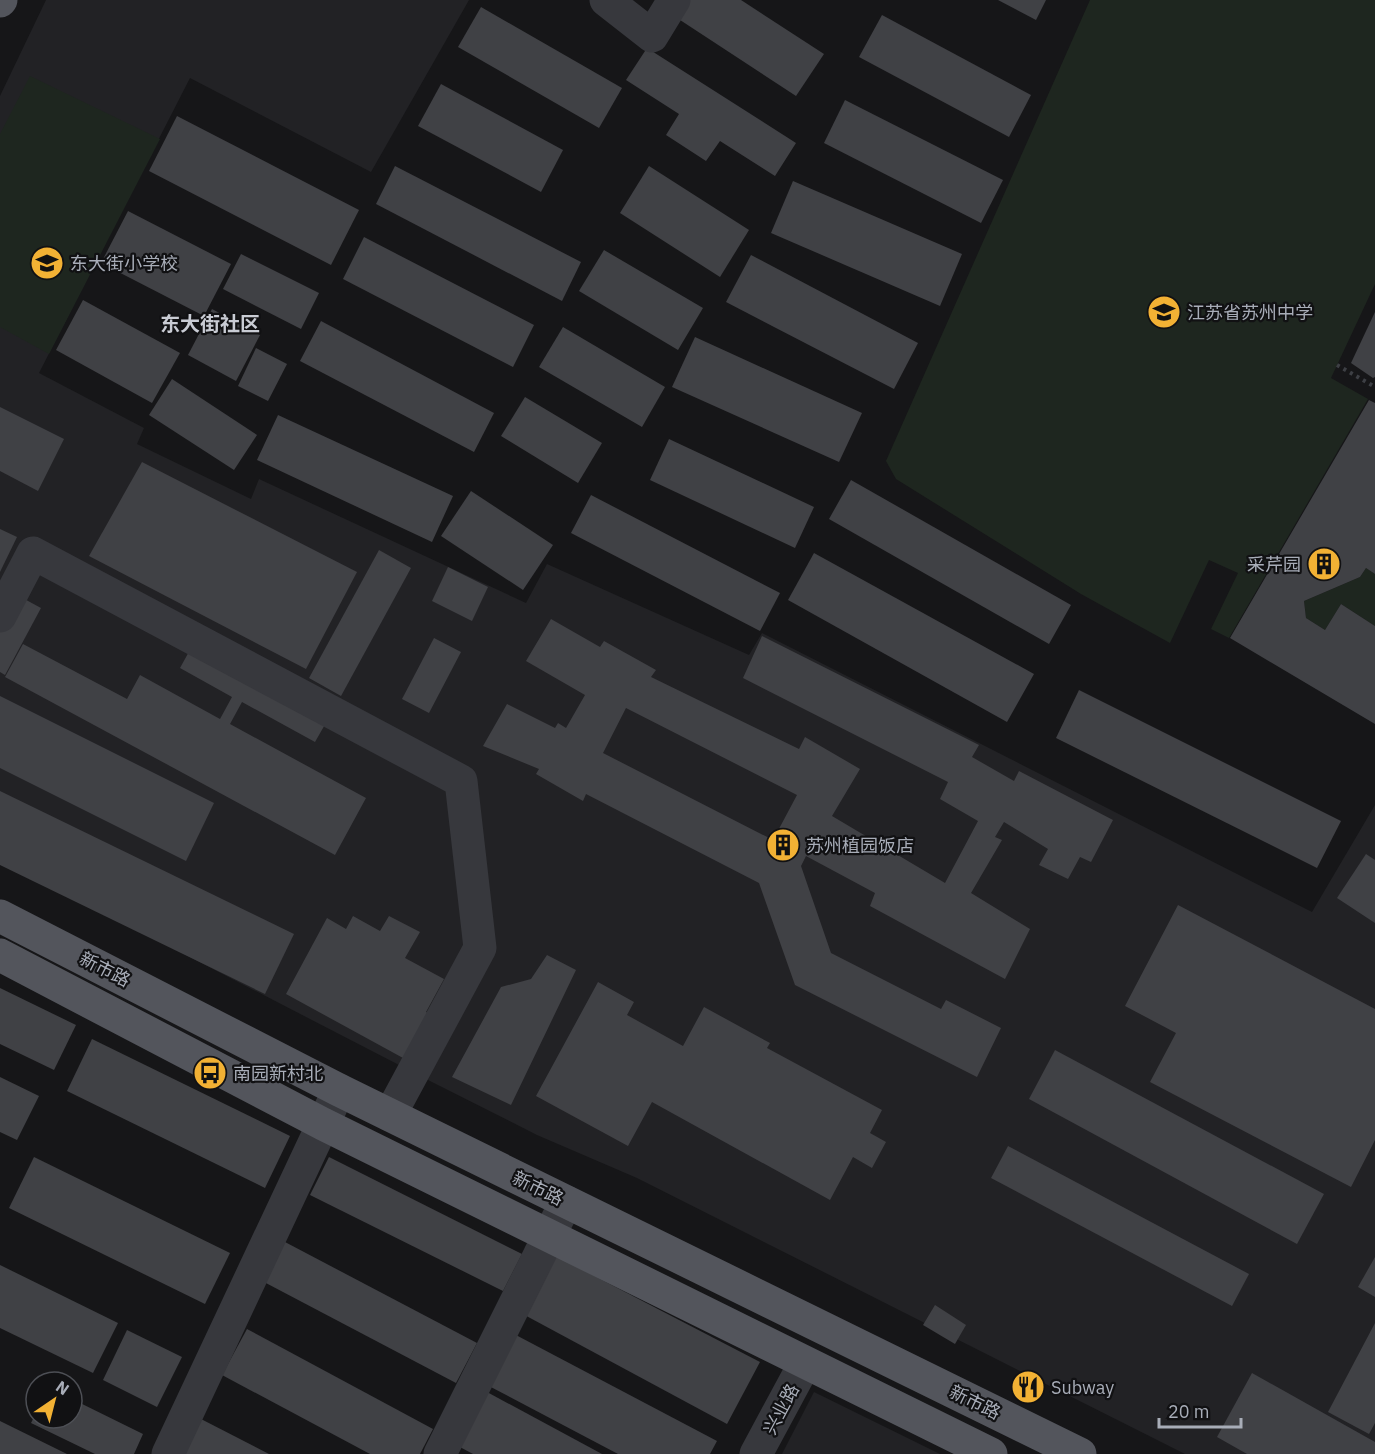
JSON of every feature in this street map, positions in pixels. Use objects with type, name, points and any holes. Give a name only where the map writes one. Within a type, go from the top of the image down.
[{"type":"main road","name":"新市路","points":[[0,916],[339,1090],[1080,1454]]},
{"type":"main road","name":"新市路","points":[[0,956],[323,1124],[991,1454]]},
{"type":"street","points":[[606,0],[652,36],[674,0]]},
{"type":"street","points":[[0,616],[33,552],[461,781],[480,948],[390,1115]]},
{"type":"street","points":[[168,1454],[339,1090]]},
{"type":"street","points":[[440,1454],[566,1202]]},
{"type":"street","name":"兴业路","points":[[756,1454],[805,1363]]},
{"type":"path","points":[[1337,365],[1375,387]]},
{"type":"shaded area","points":[[46,0],[469,0],[371,172],[190,78],[39,373],[144,428],[137,444],[251,499],[259,479],[526,603],[547,564],[749,655],[762,633],[1312,912],[1375,805],[1375,1454],[1185,1454],[637,1178],[537,1135],[0,859],[0,96]]},
{"type":"shaded area","name":"江苏省苏州中学","points":[[1090,0],[1375,0],[1375,284],[1331,378],[1368,399],[1229,638],[1211,629],[1238,573],[1209,560],[1170,643],[1081,594],[896,479],[886,461]]},
{"type":"shaded area","points":[[30,76],[160,139],[49,354],[0,327],[0,134]]},
{"type":"shaded area","points":[[1366,568],[1375,574],[1375,626],[1341,604],[1325,630],[1306,618],[1304,601],[1360,577]]},
{"type":"shaded area","points":[[814,1392],[940,1454],[782,1454]]},
{"type":"building","points":[[689,0],[741,0],[824,54],[796,96],[677,18]]},
{"type":"building","points":[[998,0],[1046,0],[1036,20]]},
{"type":"building","points":[[481,7],[622,88],[599,128],[458,47]]},
{"type":"building","points":[[882,15],[1031,95],[1009,137],[859,57]]},
{"type":"building","points":[[647,48],[796,143],[775,176],[720,141],[706,161],[666,135],[679,114],[626,80]]},
{"type":"building","points":[[441,84],[563,150],[541,192],[418,126]]},
{"type":"building","points":[[845,100],[1003,180],[981,223],[824,143]]},
{"type":"building","points":[[177,116],[359,210],[331,265],[149,171]]},
{"type":"building","points":[[395,166],[581,262],[562,301],[376,204]]},
{"type":"building","points":[[649,166],[749,230],[720,277],[620,213]]},
{"type":"building","points":[[793,181],[962,254],[940,306],[771,233]]},
{"type":"building","points":[[128,211],[231,264],[204,316],[101,263]]},
{"type":"building","points":[[364,237],[534,325],[513,367],[343,279]]},
{"type":"building","points":[[604,250],[703,308],[678,350],[579,291]]},
{"type":"building","points":[[241,254],[319,293],[301,329],[223,289]]},
{"type":"building","points":[[751,255],[918,343],[894,389],[726,302]]},
{"type":"building","points":[[83,300],[180,353],[152,403],[56,350]]},
{"type":"building","points":[[212,309],[260,335],[236,381],[188,355]]},
{"type":"building","points":[[1375,312],[1375,377],[1373,378],[1351,363]]},
{"type":"building","points":[[321,321],[494,413],[474,452],[300,361]]},
{"type":"building","points":[[563,327],[665,387],[642,427],[539,367]]},
{"type":"building","points":[[695,337],[862,413],[839,462],[672,387]]},
{"type":"building","points":[[256,348],[287,364],[268,401],[238,386]]},
{"type":"building","points":[[172,379],[257,435],[234,470],[149,415]]},
{"type":"building","points":[[525,397],[602,443],[578,483],[501,436]]},
{"type":"building","name":"采芹园","points":[[1369,400],[1375,403],[1375,574],[1366,568],[1360,577],[1304,601],[1306,618],[1325,630],[1341,604],[1375,626],[1375,724],[1230,638]]},
{"type":"building","points":[[0,407],[64,439],[38,491],[0,471]]},
{"type":"building","points":[[278,415],[453,496],[432,542],[257,460]]},
{"type":"building","points":[[669,439],[814,507],[795,548],[650,480]]},
{"type":"building","points":[[142,462],[357,572],[306,669],[89,556]]},
{"type":"building","points":[[851,480],[1071,605],[1049,644],[829,519]]},
{"type":"building","points":[[471,491],[553,545],[523,590],[441,536]]},
{"type":"building","points":[[591,495],[780,593],[760,631],[571,533]]},
{"type":"building","points":[[0,529],[17,537],[0,572]]},
{"type":"building","points":[[379,550],[411,568],[341,696],[309,678]]},
{"type":"building","points":[[814,553],[1034,674],[1007,722],[788,600]]},
{"type":"building","points":[[448,567],[488,587],[472,621],[432,601]]},
{"type":"building","points":[[17,595],[41,608],[5,675],[0,672],[0,627]]},
{"type":"building","name":"苏州植园饭店","points":[[551,619],[600,647],[604,641],[656,670],[651,677],[799,749],[805,737],[860,769],[832,816],[945,883],[978,821],[940,799],[948,782],[743,678],[762,636],[979,745],[972,757],[1014,781],[1019,771],[1113,820],[1091,862],[1080,857],[1068,879],[1039,865],[1048,849],[1004,822],[995,837],[1002,840],[971,893],[1030,929],[1005,979],[870,906],[875,893],[806,856],[801,866],[831,953],[941,1009],[946,1000],[1001,1028],[977,1077],[795,985],[759,883],[586,794],[583,801],[536,774],[539,769],[483,746],[507,704],[555,728],[558,723],[566,728],[585,695],[526,661]],"holes":[[[626,708],[797,795],[773,840],[603,753]]]},
{"type":"building","points":[[434,638],[461,652],[429,713],[402,699]]},
{"type":"building","points":[[23,644],[127,699],[140,675],[220,719],[232,697],[180,668],[191,648],[327,721],[315,742],[242,702],[230,724],[366,798],[335,855],[5,677]]},
{"type":"building","points":[[1079,690],[1341,821],[1317,868],[1056,738]]},
{"type":"building","points":[[0,696],[214,803],[186,861],[0,768]]},
{"type":"building","points":[[0,791],[294,934],[265,994],[0,865]]},
{"type":"building","points":[[1366,854],[1375,860],[1375,923],[1337,898]]},
{"type":"building","points":[[1178,905],[1375,1009],[1375,1140],[1351,1187],[1150,1082],[1176,1033],[1125,1006]]},
{"type":"building","points":[[353,916],[380,931],[389,916],[420,932],[405,958],[444,979],[426,1012],[438,1019],[414,1064],[286,994],[327,918],[346,929]]},
{"type":"building","points":[[547,955],[576,970],[511,1105],[452,1077],[501,987],[531,979]]},
{"type":"building","points":[[598,982],[634,1002],[627,1015],[683,1046],[704,1007],[770,1043],[767,1048],[882,1110],[870,1133],[886,1142],[872,1168],[853,1157],[830,1200],[652,1102],[628,1146],[536,1096]]},
{"type":"building","points":[[0,988],[76,1025],[54,1070],[0,1044]]},
{"type":"building","points":[[92,1039],[290,1136],[265,1188],[67,1091]]},
{"type":"building","points":[[1055,1050],[1324,1194],[1297,1244],[1029,1099]]},
{"type":"building","points":[[0,1077],[39,1096],[17,1140],[0,1132]]},
{"type":"building","points":[[1008,1146],[1249,1274],[1232,1306],[991,1178]]},
{"type":"building","points":[[34,1157],[230,1253],[205,1304],[9,1208]]},
{"type":"building","points":[[329,1157],[522,1254],[503,1291],[310,1195]]},
{"type":"building","points":[[285,1242],[477,1343],[456,1383],[264,1282]]},
{"type":"building","points":[[550,1253],[760,1362],[727,1424],[519,1312]]},
{"type":"building","points":[[1375,1257],[1375,1297],[1358,1287]]},
{"type":"building","points":[[0,1265],[118,1323],[93,1373],[0,1328]]},
{"type":"building","points":[[935,1305],[966,1325],[955,1344],[923,1325]]},
{"type":"building","points":[[1375,1323],[1375,1423],[1369,1434],[1328,1412]]},
{"type":"building","points":[[247,1329],[433,1429],[420,1454],[370,1454],[222,1375]]},
{"type":"building","points":[[127,1330],[182,1357],[157,1407],[103,1380]]},
{"type":"building","points":[[514,1334],[717,1441],[710,1454],[618,1454],[487,1385]]},
{"type":"building","points":[[1252,1373],[1375,1442],[1375,1454],[1247,1454],[1217,1437]]},
{"type":"building","points":[[487,1392],[602,1454],[473,1454],[458,1446]]},
{"type":"building","points":[[84,1405],[143,1434],[134,1454],[95,1454],[45,1430],[84,1430]]},
{"type":"building","points":[[201,1419],[269,1454],[182,1454]]},
{"type":"building","points":[[0,1421],[67,1454],[0,1454]]},
{"type":"place","name":"东大街小学校","points":[[47,263]]},
{"type":"place","name":"江苏省苏州中学","points":[[1164,312]]},
{"type":"place","name":"采芹园","points":[[1324,564]]},
{"type":"place","name":"苏州植园饭店","points":[[783,845]]},
{"type":"place","name":"南园新村北","points":[[210,1073]]},
{"type":"place","name":"Subway","points":[[1028,1387]]},
{"type":"district","name":"东大街社区","points":[[210,323]]}]
